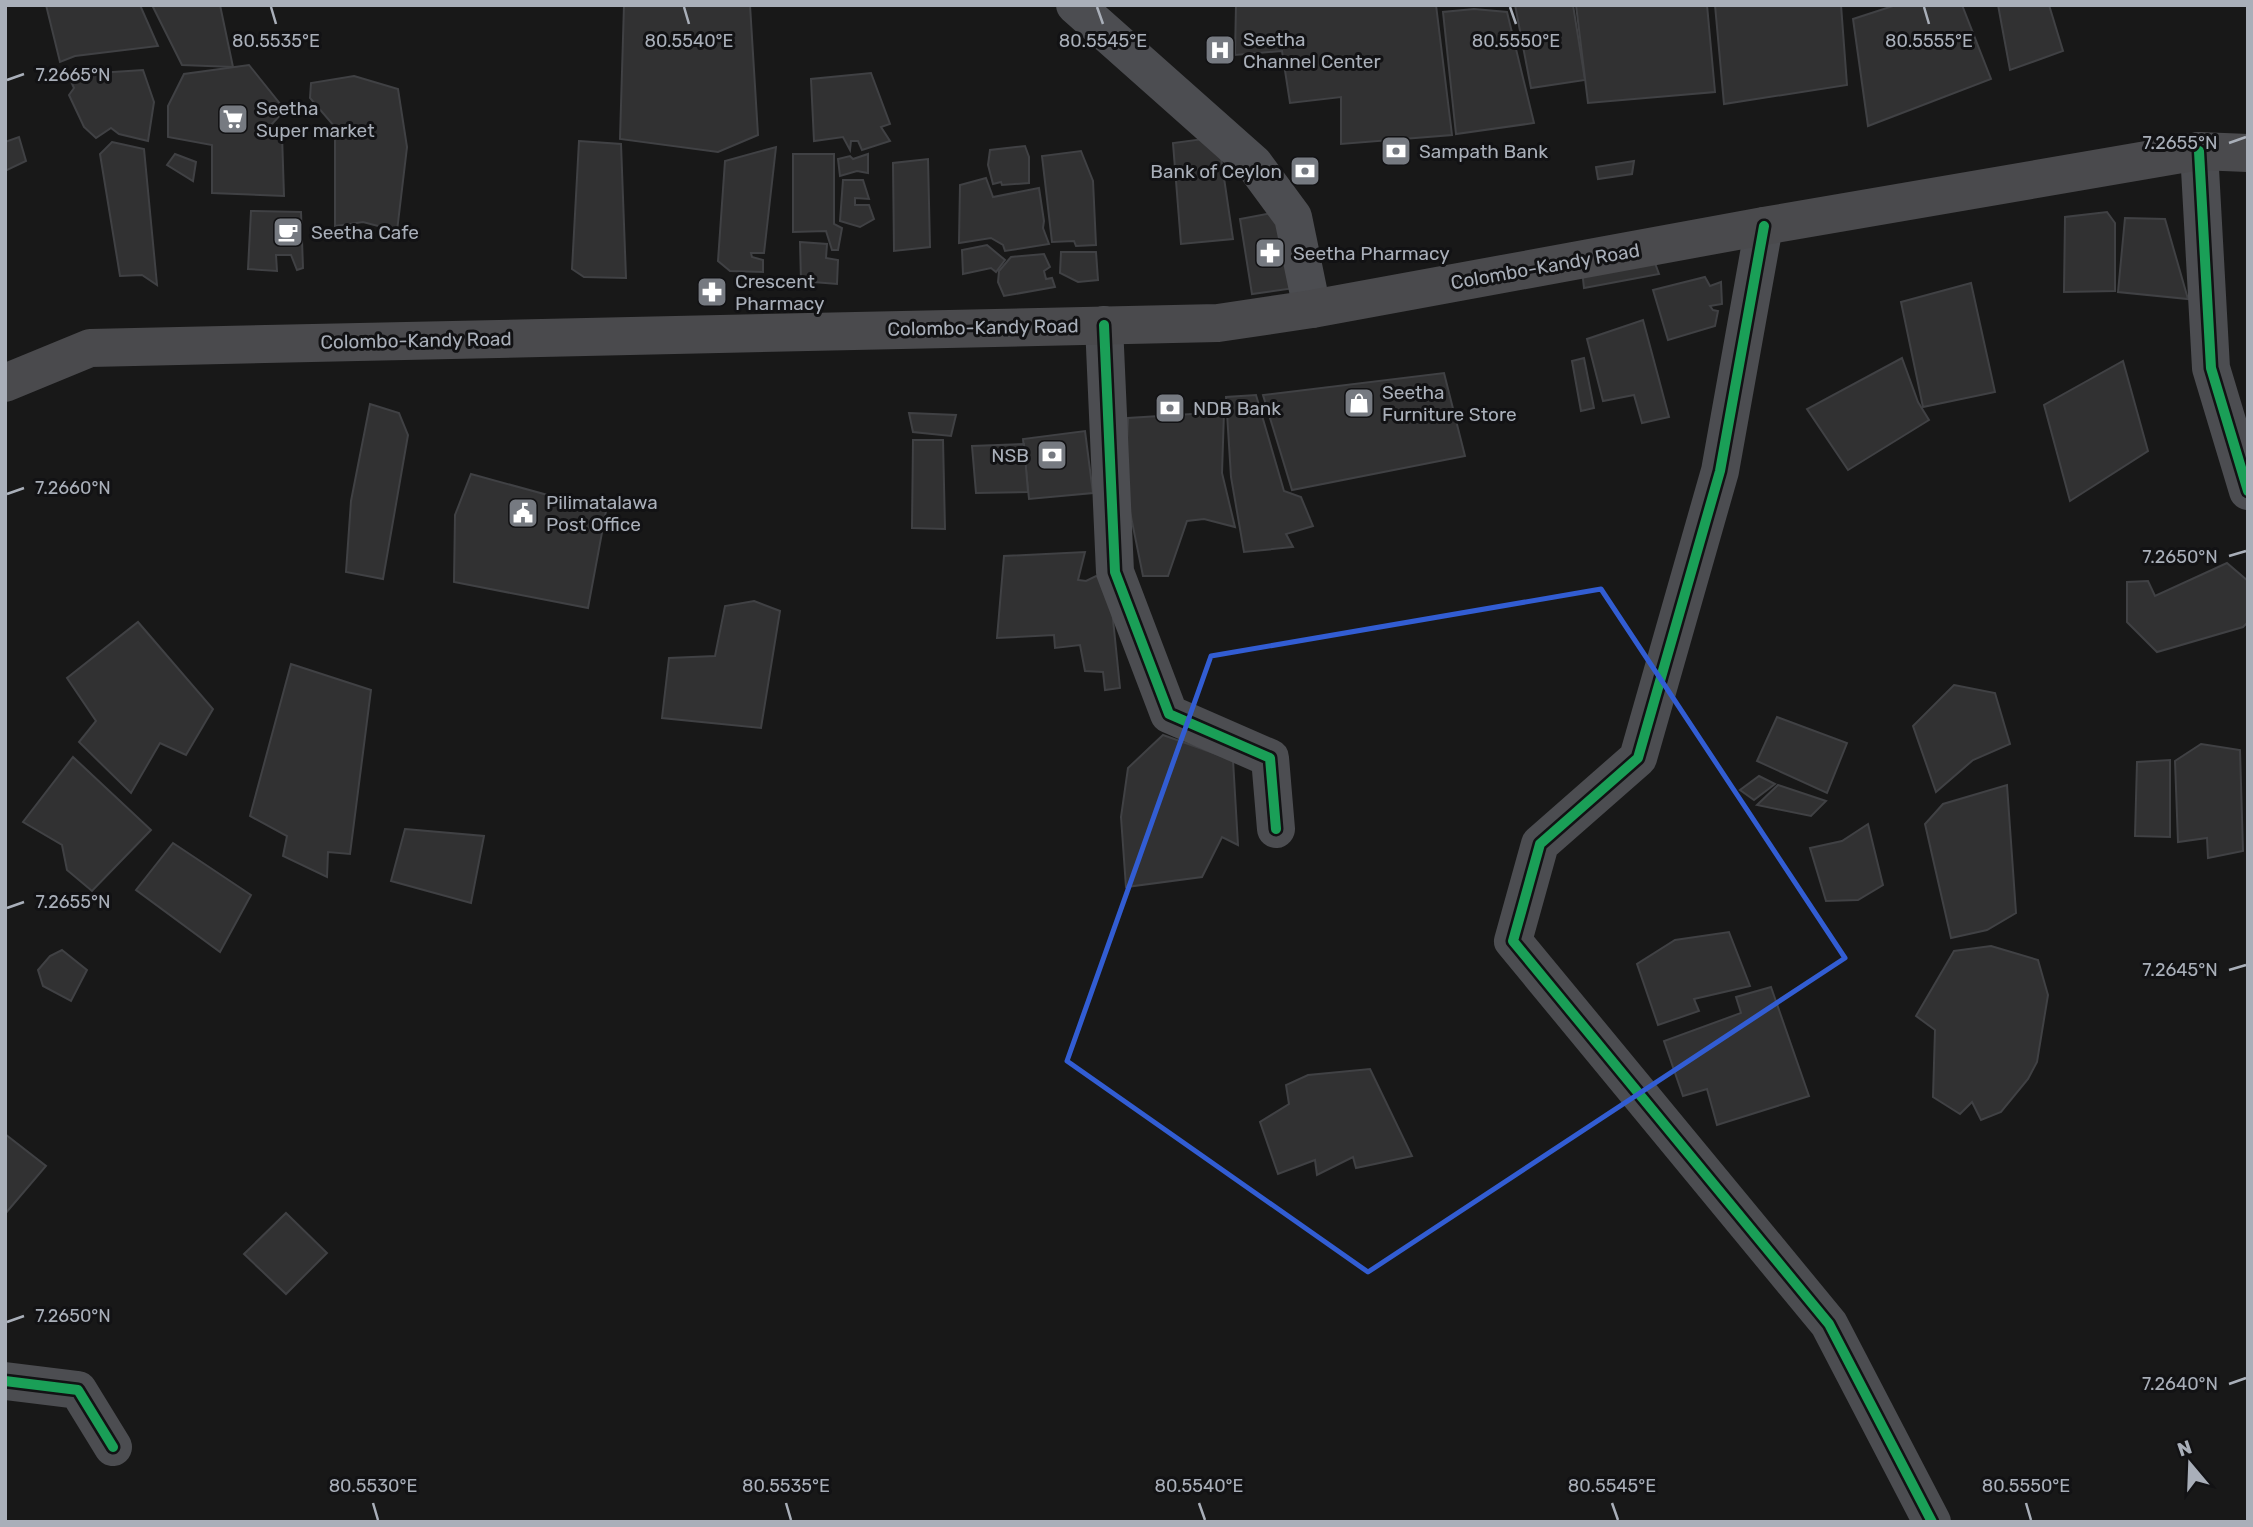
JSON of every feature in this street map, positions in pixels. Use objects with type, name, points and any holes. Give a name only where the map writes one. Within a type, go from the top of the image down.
[{"type":"highway","name":"Colombo-Kandy Road","points":[[5,383],[90,348],[1218,323],[1312,309],[1764,226],[2199,151],[2248,153]]},
{"type":"street","points":[[1075,5],[1254,164],[1293,217],[1312,309]]},
{"type":"street","points":[[2199,151],[2211,368],[2248,491]]},
{"type":"street","points":[[1764,226],[1720,471],[1638,758],[1540,844],[1513,941],[1829,1324],[1932,1522]]},
{"type":"street","points":[[1104,325],[1115,572],[1169,714],[1270,758],[1276,828]]},
{"type":"street","points":[[5,1381],[78,1390],[113,1447]]},
{"type":"highlighted area","points":[[1601,589],[1845,958],[1368,1272],[1067,1061],[1211,656]]},
{"type":"building","points":[[46,5],[140,5],[158,46],[75,56],[60,62]]},
{"type":"building","points":[[152,5],[220,5],[233,67],[182,65]]},
{"type":"building","points":[[624,5],[750,5],[758,135],[718,152],[620,139]]},
{"type":"building","points":[[1236,5],[1436,5],[1452,135],[1341,144],[1341,97],[1290,103],[1282,51],[1235,55]]},
{"type":"building","points":[[1515,5],[1573,5],[1585,80],[1531,88]]},
{"type":"building","points":[[1576,5],[1707,5],[1715,92],[1588,103]]},
{"type":"building","points":[[1715,5],[1841,5],[1847,85],[1724,104]]},
{"type":"building","points":[[1896,5],[1962,5],[1991,79],[1868,126],[1853,19]]},
{"type":"building","points":[[1998,5],[2049,5],[2063,51],[2010,70]]},
{"type":"building","points":[[1474,9],[1507,12],[1534,123],[1456,134],[1443,12]]},
{"type":"building","points":[[249,65],[285,110],[271,125],[282,135],[284,196],[212,193],[212,145],[168,137],[168,106],[184,74]]},
{"type":"building","points":[[143,70],[154,102],[148,141],[119,134],[111,128],[96,138],[84,127],[69,95],[74,88],[68,75]]},
{"type":"building","points":[[871,73],[890,124],[881,127],[890,141],[862,150],[858,141],[851,141],[850,150],[843,137],[814,141],[811,79]]},
{"type":"building","points":[[354,76],[398,89],[407,147],[397,231],[363,222],[335,226],[335,127],[310,98],[311,83]]},
{"type":"building","points":[[19,137],[26,161],[5,171],[5,142]]},
{"type":"building","points":[[1218,137],[1233,239],[1181,244],[1173,143]]},
{"type":"building","points":[[579,141],[621,144],[626,278],[584,277],[572,269]]},
{"type":"building","points":[[112,142],[144,149],[157,285],[142,275],[120,276],[100,154]]},
{"type":"building","points":[[1025,146],[1029,157],[1029,183],[993,184],[988,165],[990,150]]},
{"type":"building","points":[[776,147],[764,253],[751,253],[752,257],[763,260],[763,272],[730,271],[718,261],[725,161]]},
{"type":"building","points":[[1081,151],[1093,181],[1096,245],[1076,246],[1074,241],[1052,242],[1042,156]]},
{"type":"building","points":[[175,154],[196,162],[193,181],[167,165]]},
{"type":"building","points":[[793,154],[834,154],[834,224],[842,228],[838,250],[832,250],[826,231],[793,232]]},
{"type":"building","points":[[868,154],[868,173],[857,171],[840,176],[838,159],[850,156],[853,159]]},
{"type":"building","points":[[928,159],[930,247],[894,251],[893,163]]},
{"type":"building","points":[[1634,161],[1632,174],[1598,179],[1596,167]]},
{"type":"building","points":[[986,178],[993,197],[1039,188],[1043,228],[1049,244],[1005,251],[1003,245],[991,238],[959,243],[960,185]]},
{"type":"building","points":[[843,180],[863,180],[869,199],[855,198],[855,205],[869,205],[874,219],[860,227],[840,221]]},
{"type":"building","name":"Seetha Pharmacy","points":[[1288,210],[1302,287],[1252,294],[1240,219]]},
{"type":"building","points":[[251,211],[301,212],[303,268],[297,270],[291,255],[276,255],[277,271],[248,269]]},
{"type":"building","points":[[2107,212],[2115,223],[2115,291],[2064,292],[2065,217]]},
{"type":"building","points":[[2125,218],[2165,219],[2188,299],[2118,292]]},
{"type":"building","points":[[800,242],[827,244],[826,258],[838,260],[837,284],[801,281]]},
{"type":"building","points":[[987,245],[1005,260],[996,272],[991,268],[963,274],[962,250]]},
{"type":"building","points":[[1061,252],[1096,252],[1098,280],[1078,282],[1060,273]]},
{"type":"building","points":[[1044,254],[1050,267],[1044,271],[1046,279],[1052,278],[1055,287],[1004,296],[998,282],[999,271],[1011,257]]},
{"type":"building","points":[[1652,255],[1659,274],[1584,288],[1582,270]]},
{"type":"building","points":[[1705,277],[1710,286],[1721,282],[1722,304],[1710,306],[1718,311],[1715,326],[1668,340],[1653,290]]},
{"type":"building","points":[[1971,283],[1995,392],[1923,407],[1901,302]]},
{"type":"building","points":[[1643,320],[1669,417],[1642,423],[1634,395],[1603,401],[1587,339]]},
{"type":"building","points":[[1584,358],[1594,408],[1581,411],[1572,361]]},
{"type":"building","points":[[1902,358],[1918,402],[1929,420],[1848,470],[1807,409]]},
{"type":"building","points":[[2123,361],[2148,451],[2070,501],[2044,405]]},
{"type":"building","points":[[1444,373],[1465,456],[1292,490],[1263,395]]},
{"type":"building","points":[[1256,395],[1284,491],[1301,497],[1313,526],[1286,534],[1293,547],[1244,552],[1231,477],[1226,397]]},
{"type":"building","points":[[370,404],[399,413],[408,435],[383,579],[346,572],[351,501]]},
{"type":"building","points":[[1224,412],[1222,473],[1235,527],[1204,519],[1187,521],[1168,576],[1143,576],[1125,487],[1128,418]]},
{"type":"building","points":[[909,413],[956,415],[951,436],[913,432]]},
{"type":"building","points":[[1085,431],[1093,493],[1029,499],[1023,439]]},
{"type":"building","points":[[913,440],[943,440],[945,529],[912,528]]},
{"type":"building","points":[[1024,444],[1028,492],[976,493],[972,446]]},
{"type":"building","points":[[471,474],[606,511],[588,608],[454,582],[455,515]]},
{"type":"building","points":[[1085,552],[1078,580],[1086,581],[1096,576],[1109,580],[1120,688],[1105,690],[1103,672],[1085,671],[1080,645],[1055,648],[1054,635],[997,638],[1004,556]]},
{"type":"building","points":[[2227,563],[2248,581],[2248,622],[2243,627],[2157,652],[2127,622],[2127,582],[2148,581],[2155,596]]},
{"type":"building","points":[[754,601],[780,611],[761,728],[662,718],[669,658],[715,656],[725,606]]},
{"type":"building","points":[[138,622],[213,709],[186,755],[160,743],[131,793],[79,742],[96,721],[67,678]]},
{"type":"building","points":[[291,664],[371,690],[350,854],[328,852],[327,877],[283,856],[287,836],[250,816]]},
{"type":"building","points":[[1954,685],[1995,693],[2010,744],[1973,760],[1936,792],[1913,726]]},
{"type":"building","points":[[1777,717],[1847,743],[1827,793],[1757,761]]},
{"type":"building","points":[[1163,735],[1233,760],[1238,845],[1222,837],[1202,877],[1126,887],[1121,817],[1128,768]]},
{"type":"building","points":[[2201,744],[2240,750],[2243,851],[2208,858],[2207,838],[2178,842],[2175,761]]},
{"type":"building","points":[[73,757],[151,830],[92,891],[67,870],[62,845],[23,822]]},
{"type":"building","points":[[2170,760],[2170,837],[2135,836],[2137,762]]},
{"type":"building","points":[[1759,776],[1775,784],[1754,800],[1740,790]]},
{"type":"building","points":[[1778,785],[1826,801],[1811,816],[1757,805]]},
{"type":"building","points":[[2007,785],[2016,913],[1987,930],[1951,938],[1925,824],[1943,804]]},
{"type":"building","points":[[1868,824],[1883,885],[1858,900],[1826,901],[1810,848],[1842,841]]},
{"type":"building","points":[[405,829],[484,836],[471,903],[391,881]]},
{"type":"building","points":[[173,843],[251,895],[220,952],[136,890]]},
{"type":"building","points":[[1729,932],[1750,986],[1694,999],[1699,1011],[1658,1025],[1637,964],[1675,940]]},
{"type":"building","points":[[1991,946],[2038,960],[2048,995],[2037,1062],[2028,1079],[2001,1112],[1981,1120],[1972,1102],[1960,1114],[1933,1097],[1935,1030],[1916,1016],[1954,951]]},
{"type":"building","points":[[62,950],[87,970],[71,1001],[43,986],[38,970],[50,956]]},
{"type":"building","points":[[1771,987],[1809,1096],[1717,1125],[1707,1089],[1683,1096],[1664,1041],[1741,1013],[1736,997]]},
{"type":"building","points":[[1370,1069],[1412,1156],[1356,1168],[1353,1157],[1317,1175],[1315,1160],[1278,1174],[1260,1122],[1289,1104],[1286,1085],[1308,1075]]},
{"type":"building","points":[[5,1134],[46,1166],[5,1214]]},
{"type":"building","points":[[286,1213],[327,1253],[286,1294],[244,1254]]},
{"type":"cycle path","points":[[2199,151],[2211,368],[2248,491]]},
{"type":"cycle path","points":[[1764,226],[1720,471],[1638,758],[1540,844],[1513,941],[1829,1324],[1932,1522]]},
{"type":"cycle path","points":[[1104,325],[1115,572],[1169,714],[1270,758],[1276,829]]},
{"type":"cycle path","points":[[5,1381],[78,1390],[113,1447]]},
{"type":"place","name":"Seetha Channel Center","points":[[1220,50]]},
{"type":"place","name":"Seetha Super market","points":[[233,119]]},
{"type":"place","name":"Sampath Bank","points":[[1396,151]]},
{"type":"place","name":"Bank of Ceylon","points":[[1305,171]]},
{"type":"place","name":"Seetha Cafe","points":[[288,232]]},
{"type":"place","name":"Seetha Pharmacy","points":[[1270,253]]},
{"type":"place","name":"Crescent Pharmacy","points":[[712,292]]},
{"type":"place","name":"Seetha Furniture Store","points":[[1359,403]]},
{"type":"place","name":"NDB Bank","points":[[1170,408]]},
{"type":"place","name":"NSB","points":[[1052,455]]},
{"type":"place","name":"Pilimatalawa Post Office","points":[[523,513]]}]
